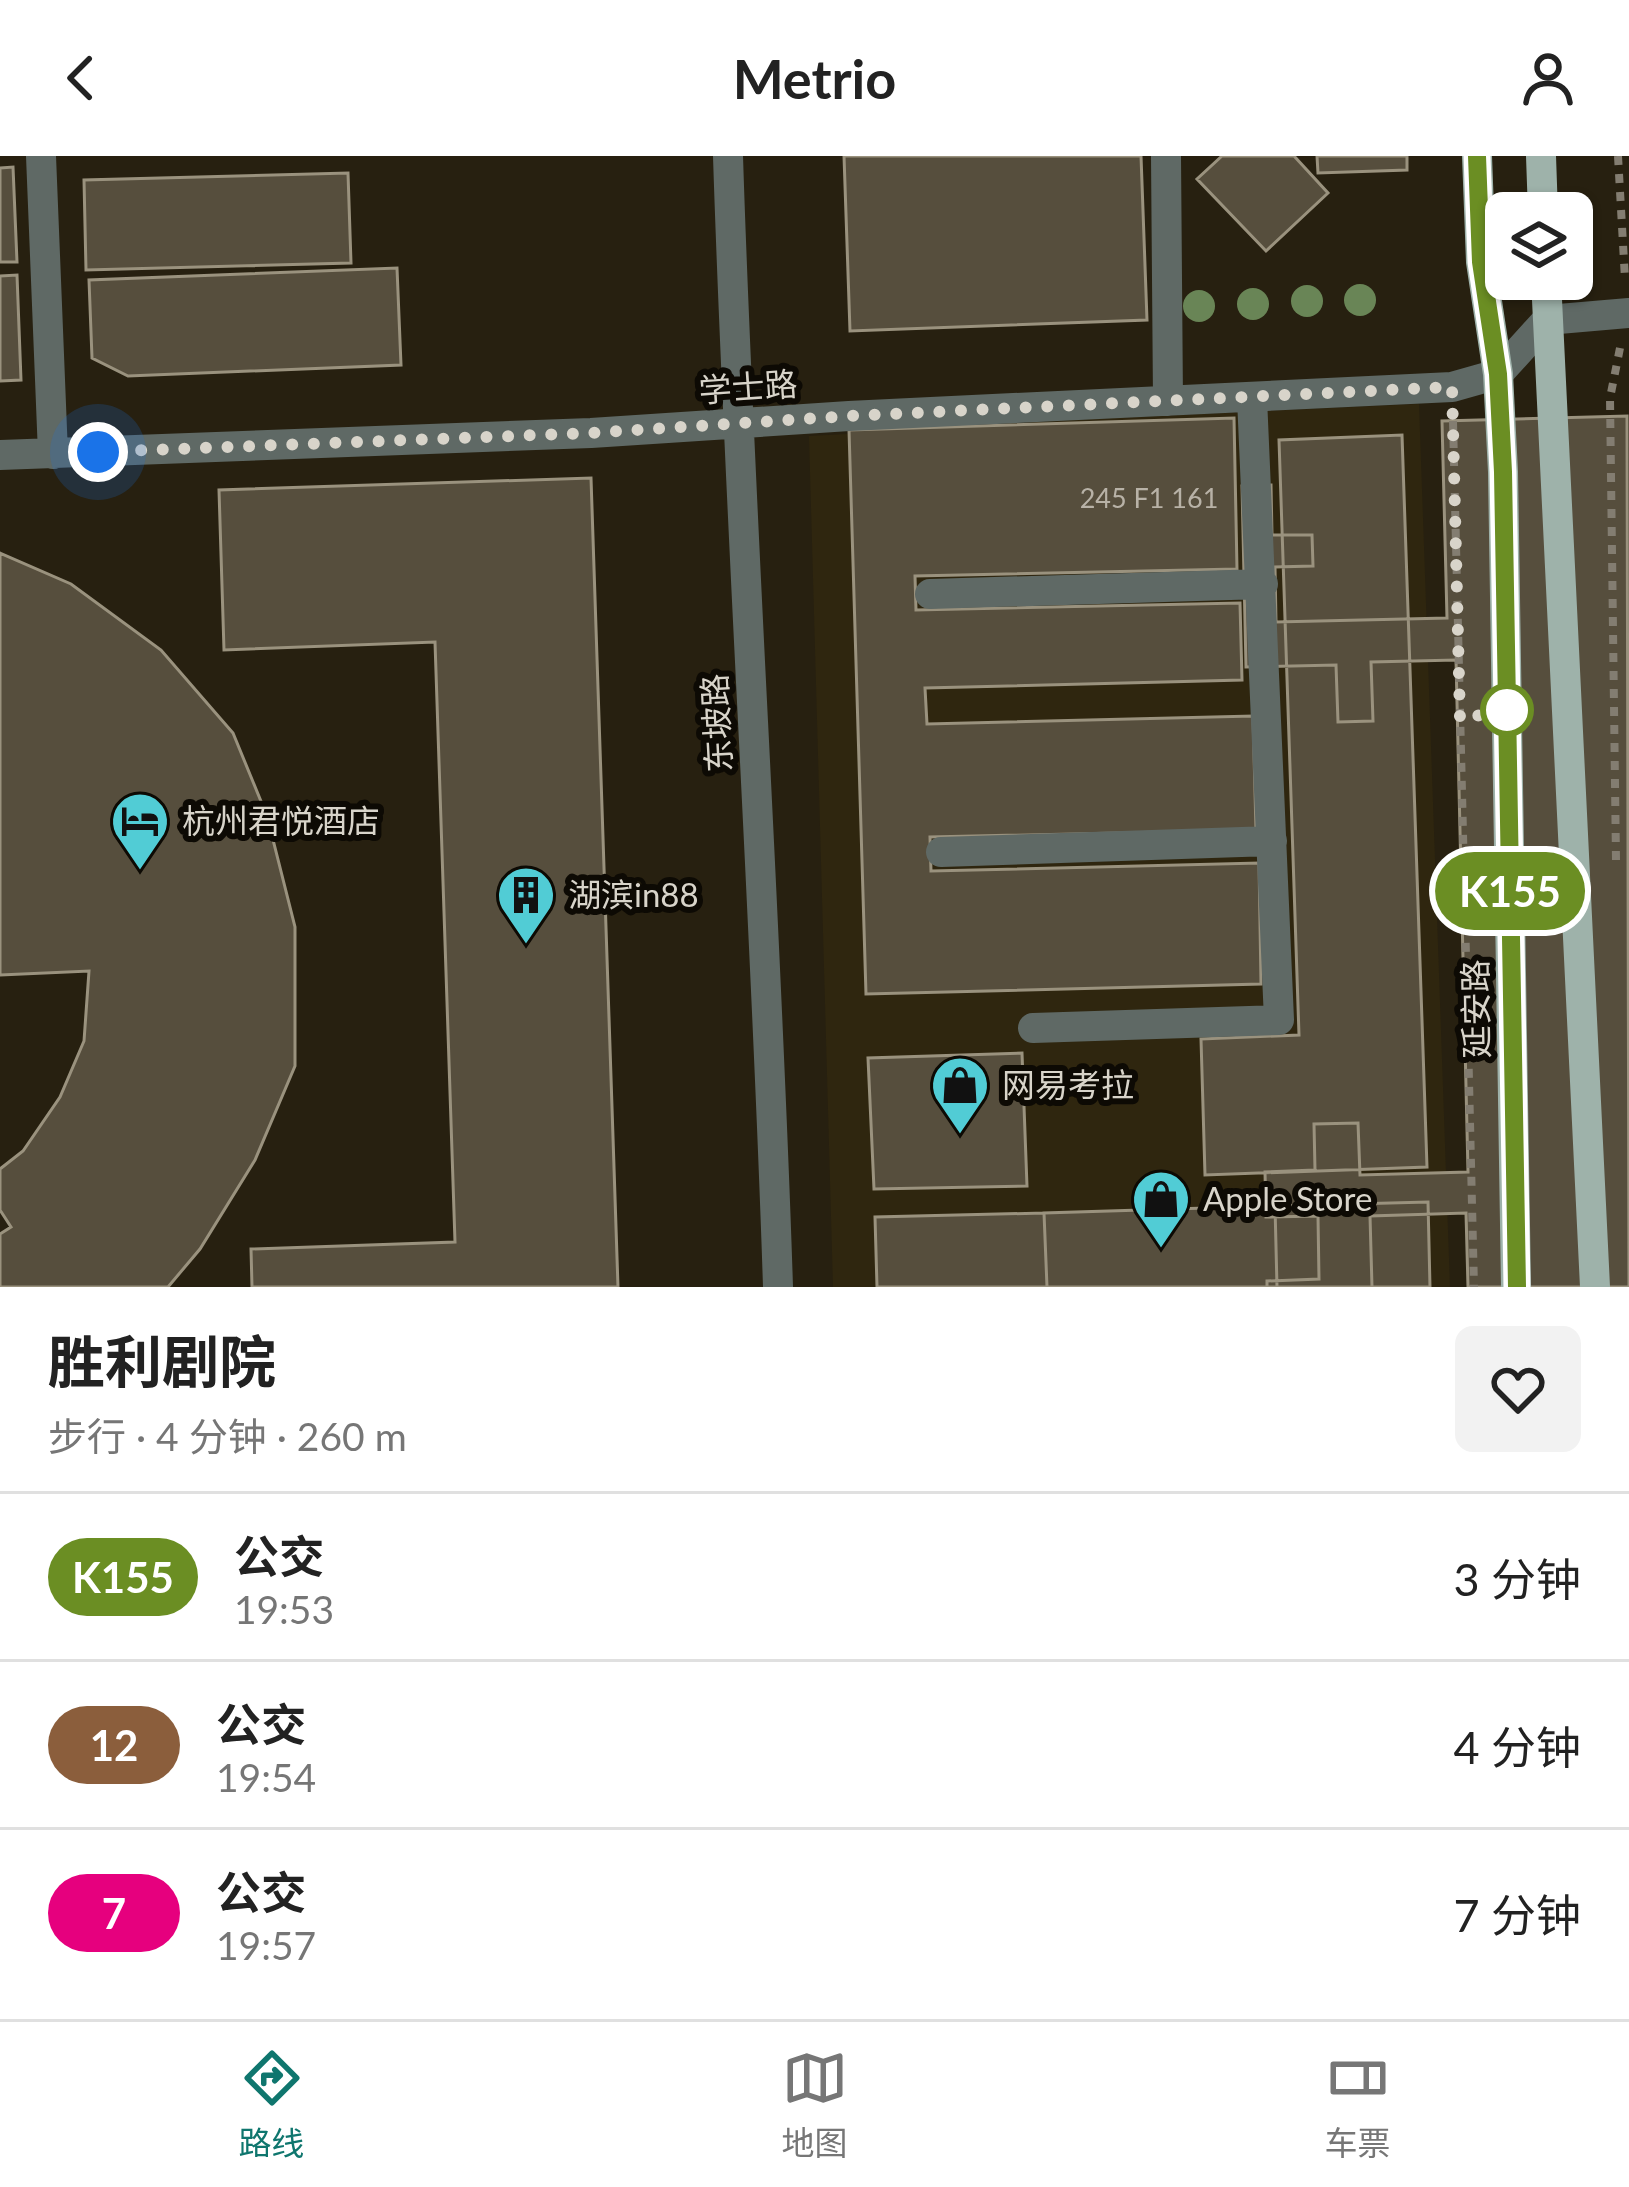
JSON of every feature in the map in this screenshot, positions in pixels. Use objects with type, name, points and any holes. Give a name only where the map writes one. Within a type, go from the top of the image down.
[{"type":"main road","name":"延安路","points":[[1477,156],[1481,262],[1498,374],[1516,1287]]},
{"type":"main road","points":[[1541,156],[1542,192]]},
{"type":"main road","points":[[1547,300],[1595,1287]]},
{"type":"street","points":[[41,156],[53,454]]},
{"type":"street","name":"东坡路","points":[[728,156],[736,424],[770,1036],[778,1287]]},
{"type":"street","points":[[1166,156],[1168,401]]},
{"type":"street","points":[[1498,374],[1547,320],[1628,314]]},
{"type":"street","name":"学士路","points":[[0,455],[1252,398],[1452,387],[1498,374]]},
{"type":"street","points":[[1033,1028],[1279,1020],[1252,398]]},
{"type":"street","points":[[930,594],[1263,584]]},
{"type":"street","points":[[941,852],[1272,841]]},
{"type":"path","points":[[1616,872],[1610,398],[1628,314],[1618,156]]},
{"type":"path","points":[[1452,387],[1474,1287]]},
{"type":"shaded area","points":[[1419,404],[1450,1287],[833,1287],[809,436],[848,434],[849,430]]},
{"type":"building","points":[[844,156],[1141,156],[1147,320],[850,331]]},
{"type":"building","points":[[1222,156],[1294,156],[1328,193],[1266,251],[1197,179]]},
{"type":"building","points":[[1317,156],[1407,156],[1407,170],[1318,173]]},
{"type":"building","points":[[13,167],[17,262],[0,262],[0,168]]},
{"type":"building","points":[[348,173],[351,263],[86,270],[84,180]]},
{"type":"building","points":[[397,268],[401,365],[128,376],[92,358],[89,280]]},
{"type":"building","points":[[17,275],[21,380],[0,381],[0,276]]},
{"type":"building","points":[[1627,416],[1629,1287],[1468,1287],[1466,1213],[1370,1216],[1372,1287],[1267,1287],[1267,1281],[1319,1279],[1318,1216],[1266,1217],[1265,1172],[1315,1170],[1314,1124],[1358,1123],[1360,1175],[1468,1172],[1456,660],[1371,662],[1373,721],[1338,722],[1336,665],[1246,667],[1242,486],[1271,485],[1272,535],[1312,535],[1313,566],[1275,567],[1276,622],[1447,618],[1442,421]]},
{"type":"building","points":[[1234,418],[1237,569],[915,576],[916,610],[1240,603],[1242,680],[925,688],[927,724],[1253,716],[1256,830],[930,837],[931,871],[1259,863],[1261,984],[866,994],[849,430]]},
{"type":"building","points":[[1402,435],[1427,1167],[1205,1175],[1201,1039],[1299,1035],[1279,440]]},
{"type":"building","name":"湖滨in88","points":[[591,478],[618,1287],[252,1287],[251,1249],[455,1242],[435,642],[224,650],[219,490]]},
{"type":"building","name":"杭州君悦酒店","points":[[0,553],[71,584],[161,650],[233,733],[267,816],[295,927],[295,1066],[255,1160],[200,1249],[168,1287],[0,1287],[0,1234],[11,1227],[0,1210],[0,1169],[23,1151],[60,1097],[84,1041],[89,971],[0,975]]},
{"type":"building","points":[[1022,1053],[1027,1186],[874,1189],[868,1058]]},
{"type":"building","points":[[1428,1202],[1430,1287],[1277,1287],[1275,1206]]},
{"type":"building","name":"Apple Store","points":[[1275,1206],[1277,1287],[1047,1287],[1044,1213]]},
{"type":"building","points":[[1044,1213],[1047,1287],[877,1287],[875,1217]]},
{"type":"bus line","name":"K155","points":[[1477,156],[1481,262],[1498,374],[1503,472],[1517,1287]]},
{"type":"place","name":"杭州君悦酒店","points":[[140,872]]},
{"type":"place","name":"湖滨in88","points":[[526,946]]},
{"type":"place","name":"网易考拉","points":[[960,1136]]},
{"type":"place","name":"Apple Store","points":[[1161,1250]]},
{"type":"route","points":[[98,452],[590,433],[1452,387],[1460,719],[1507,710]]}]
